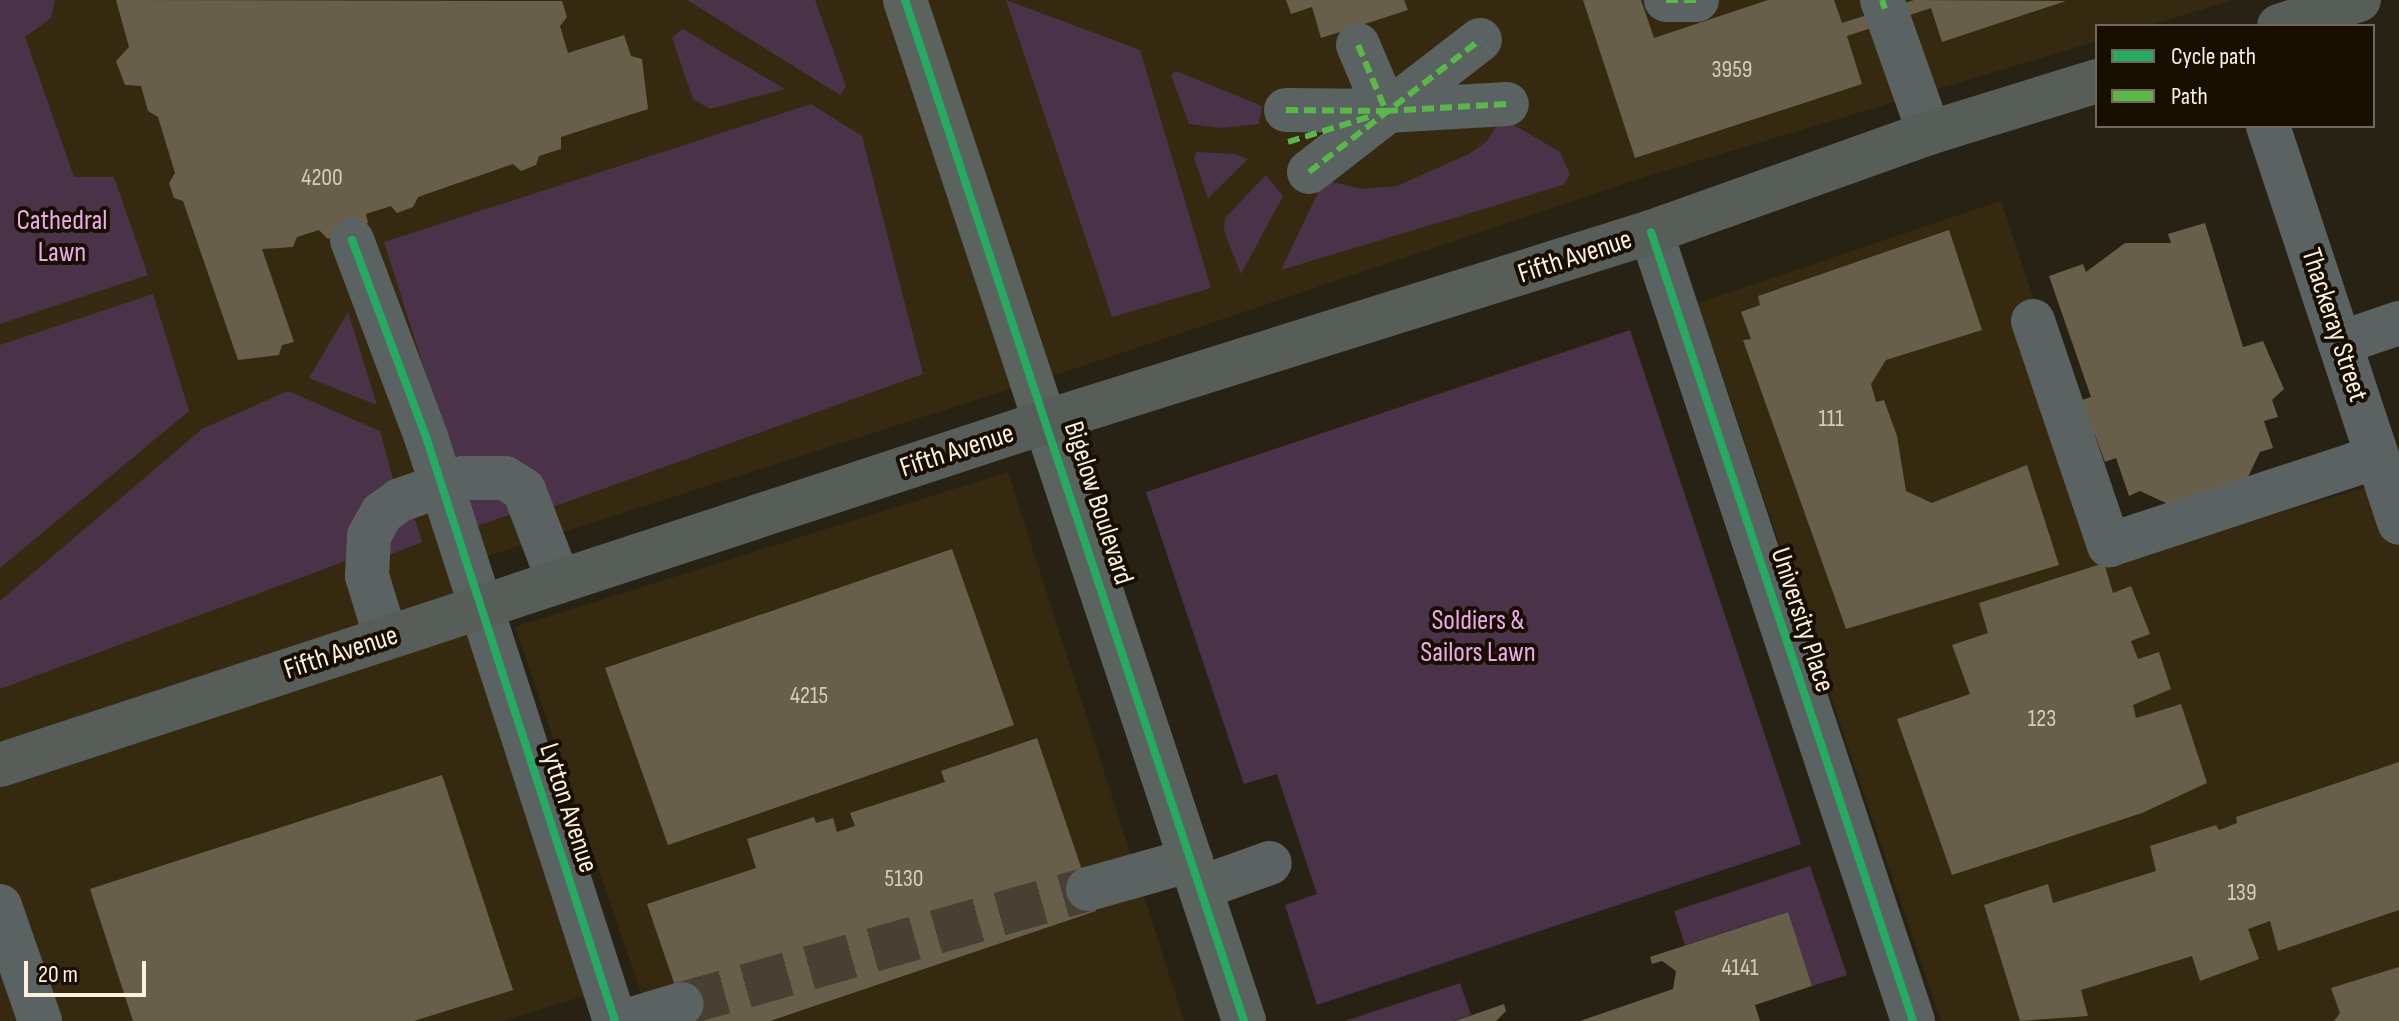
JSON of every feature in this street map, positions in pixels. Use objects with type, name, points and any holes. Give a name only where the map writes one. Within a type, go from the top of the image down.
[{"type":"highway","points":[[2285,24],[2359,0]]},
{"type":"highway","name":"Fifth Avenue","points":[[0,765],[1048,421],[1651,232],[1929,133],[2095,82]]},
{"type":"main road","name":"Bigelow Boulevard","points":[[905,0],[1048,421],[1244,1021]]},
{"type":"street","points":[[1666,0],[1697,0]]},
{"type":"street","points":[[1884,5],[1929,133]]},
{"type":"street","points":[[1386,111],[1480,40]]},
{"type":"street","points":[[1358,45],[1386,111]]},
{"type":"street","points":[[1294,141],[1386,111],[1507,104]]},
{"type":"street","name":"Thackeray Street","points":[[2269,128],[2399,523]]},
{"type":"street","name":"University Place","points":[[1651,232],[1913,1021]]},
{"type":"street","name":"Lytton Avenue","points":[[352,240],[442,485],[479,608],[615,1021]]},
{"type":"street","points":[[2033,321],[2109,545],[2377,457]]},
{"type":"street","points":[[2340,343],[2399,323]]},
{"type":"street","points":[[386,638],[367,576],[369,536],[382,513],[400,500],[442,485],[483,474],[505,478],[524,490],[559,582]]},
{"type":"street","points":[[1088,889],[1270,863]]},
{"type":"street","points":[[0,906],[40,1021]]},
{"type":"street","points":[[625,1021],[682,1004]]},
{"type":"shaded area","points":[[0,0],[2233,0],[2154,24],[2095,24],[2095,42],[1638,179],[1104,359],[460,565],[584,996],[503,1021],[0,1021]]},
{"type":"shaded area","points":[[2001,201],[2120,559],[2399,478],[2399,1021],[1941,1021],[1698,303]]},
{"type":"shaded area","points":[[1008,472],[1184,1021],[651,1021],[515,627]]},
{"type":"green space","name":"Cathedral Lawn","points":[[0,0],[55,0],[51,18],[25,37],[74,177],[114,177],[148,275],[0,324]]},
{"type":"green space","points":[[687,0],[815,0],[846,86],[840,95]]},
{"type":"green space","points":[[1006,0],[1140,50],[1211,288],[1112,317]]},
{"type":"green space","points":[[682,29],[785,89],[710,109],[693,99],[672,38]]},
{"type":"green space","points":[[1176,71],[1262,106],[1259,124],[1221,128],[1189,124],[1171,75]]},
{"type":"green space","points":[[811,104],[862,136],[923,374],[547,509],[455,466],[384,242]]},
{"type":"green space","points":[[1502,118],[1560,152],[1570,175],[1563,185],[1281,270],[1324,180],[1362,189],[1397,186],[1469,154],[1486,142]]},
{"type":"green space","points":[[1196,152],[1235,154],[1248,159],[1208,198],[1194,158]]},
{"type":"green space","points":[[1266,175],[1283,196],[1241,274],[1224,231],[1225,218]]},
{"type":"green space","points":[[153,294],[189,411],[0,568],[0,345]]},
{"type":"green space","points":[[348,312],[377,405],[309,378]]},
{"type":"green space","name":"Soldiers & Sailors Lawn","points":[[1630,330],[1801,844],[1317,1005],[1285,905],[1317,894],[1277,774],[1244,784],[1146,492]]},
{"type":"green space","points":[[288,391],[380,431],[393,479],[373,494],[351,559],[0,689],[0,601],[202,429]]},
{"type":"green space","points":[[483,485],[518,512],[477,526],[466,491]]},
{"type":"green space","points":[[412,509],[422,542],[384,557],[393,518]]},
{"type":"green space","points":[[1810,866],[1847,975],[1812,986],[1787,912],[1685,945],[1674,911]]},
{"type":"green space","points":[[1460,983],[1471,1015],[1453,1021],[1345,1021]]},
{"type":"building","points":[[116,0],[562,1],[567,17],[560,26],[568,53],[624,35],[631,56],[642,59],[648,109],[561,137],[561,149],[539,156],[536,165],[521,171],[513,164],[418,197],[413,207],[397,213],[391,206],[366,214],[368,223],[328,239],[319,230],[297,237],[293,247],[262,249],[294,342],[282,345],[279,355],[238,360],[183,201],[174,198],[169,183],[175,173],[158,117],[148,111],[141,86],[125,85],[116,61],[129,47]]},
{"type":"building","points":[[1286,0],[1404,0],[1408,10],[1321,38],[1312,7],[1291,14]]},
{"type":"building","points":[[1583,0],[1641,0],[1654,38],[1768,0],[1834,0],[1842,23],[1914,0],[2066,1],[1942,42],[1931,8],[1847,36],[1862,84],[1635,158]]},
{"type":"building","points":[[2205,223],[2243,347],[2263,341],[2284,389],[2272,400],[2278,417],[2264,421],[2273,448],[2260,452],[2247,479],[2179,509],[2140,491],[2129,496],[2116,458],[2105,462],[2095,435],[2083,429],[2082,400],[2091,397],[2049,276],[2083,264],[2086,272],[2125,243],[2171,243],[2168,234]]},
{"type":"building","points":[[1949,230],[1982,330],[1886,360],[1871,384],[1876,402],[1884,400],[1897,436],[1906,491],[1932,503],[2027,465],[2059,565],[1846,629],[1743,340],[1751,339],[1741,312],[1760,305],[1758,296]]},
{"type":"building","points":[[952,549],[1014,725],[668,845],[605,668]]},
{"type":"building","points":[[2104,563],[2113,593],[2131,586],[2150,634],[2131,641],[2138,659],[2159,652],[2171,689],[2133,705],[2136,718],[2181,704],[2207,783],[2142,813],[1952,875],[1897,719],[1970,694],[1952,645],[1988,633],[1979,603]]},
{"type":"building","points":[[1037,738],[1096,911],[770,1021],[687,1021],[647,904],[756,868],[747,839],[814,817],[816,823],[833,818],[837,832],[855,826],[850,813],[945,782],[941,771]]},
{"type":"building","points":[[2399,762],[2399,910],[2278,951],[2270,921],[2248,929],[2259,959],[2200,981],[2192,956],[2081,990],[2088,1016],[2020,1021],[1984,905],[2048,884],[2053,903],[2156,871],[2150,846],[2216,825],[2219,830],[2237,823],[2236,817]]},
{"type":"building","points":[[442,775],[513,990],[414,1021],[133,1021],[90,889]]},
{"type":"building","points":[[1788,912],[1812,986],[1755,1005],[1760,1021],[1580,1021],[1673,989],[1676,971],[1662,961],[1652,964],[1650,957]]},
{"type":"building","points":[[2399,967],[2399,1021],[2334,1021],[2340,1013],[2331,988]]},
{"type":"building","points":[[1504,1004],[1506,1011],[1496,1021],[1455,1021]]},
{"type":"tunnel","points":[[682,1004],[1088,889]]},
{"type":"marked path","points":[[1666,0],[1697,0]]},
{"type":"marked path","points":[[1882,0],[1885,9]]},
{"type":"marked path","points":[[1309,172],[1480,40]]},
{"type":"marked path","points":[[1358,45],[1386,111]]},
{"type":"marked path","points":[[1286,110],[1386,111],[1507,104]]},
{"type":"marked path","points":[[1288,142],[1372,116]]},
{"type":"cycle path","points":[[905,0],[1244,1021]]},
{"type":"cycle path","points":[[1651,232],[1913,1021]]},
{"type":"cycle path","points":[[352,240],[427,440],[615,1021]]}]
